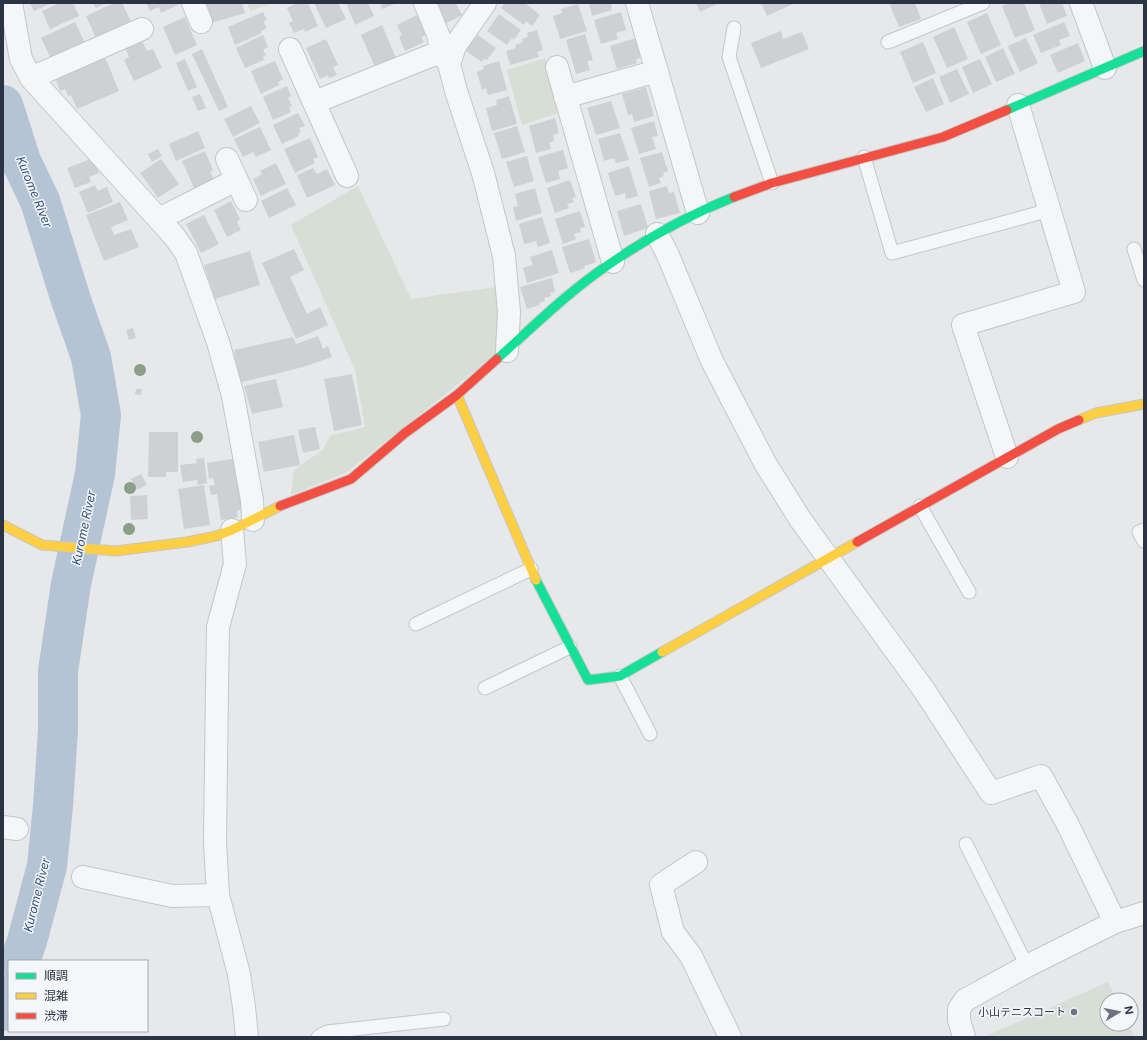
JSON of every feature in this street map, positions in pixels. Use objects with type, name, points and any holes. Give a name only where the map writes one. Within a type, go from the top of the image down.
[{"type":"street","points":[[11,3],[21,60],[31,78],[159,219],[186,253],[218,342],[236,411],[252,500],[253,520]]},
{"type":"street","points":[[193,3],[201,22]]},
{"type":"street","points":[[425,3],[439,37],[444,58],[483,173],[504,256],[509,312],[508,351]]},
{"type":"street","points":[[315,102],[444,58],[455,46],[485,3]]},
{"type":"street","points":[[637,3],[698,213]]},
{"type":"street","points":[[1081,3],[1105,68]]},
{"type":"street","points":[[31,78],[142,29]]},
{"type":"street","points":[[290,49],[347,176]]},
{"type":"street","points":[[3,525],[42,545],[61,548],[116,551],[187,542],[216,536],[232,530],[275,508],[351,479],[405,434],[458,394],[508,351],[565,298],[613,262],[657,234],[712,206],[772,183],[943,137],[1144,51]]},
{"type":"street","points":[[556,67],[613,262]]},
{"type":"street","points":[[565,97],[657,71]]},
{"type":"street","points":[[1007,457],[963,326],[1074,292],[1018,105]]},
{"type":"street","points":[[227,159],[246,200]]},
{"type":"street","points":[[159,219],[236,180]]},
{"type":"street","points":[[657,234],[667,253],[712,360],[742,422],[765,463],[800,519],[924,690],[991,793],[1041,776],[1115,922]]},
{"type":"street","points":[[458,394],[531,569],[588,680],[620,676],[1058,429],[1096,414],[1144,404]]},
{"type":"street","points":[[232,530],[235,564],[218,627],[215,842],[218,895],[239,974],[247,1037]]},
{"type":"street","points":[[696,862],[660,885],[673,932],[691,956],[730,1037]]},
{"type":"street","points":[[83,877],[172,896],[218,895]]},
{"type":"street","points":[[964,1037],[959,1020],[959,1009],[965,1000],[1027,966],[1115,922],[1144,913]]},
{"type":"lane","points":[[888,42],[983,3]]},
{"type":"lane","points":[[734,28],[729,57],[772,183]]},
{"type":"lane","points":[[864,158],[892,253],[1050,210]]},
{"type":"lane","points":[[1134,249],[1144,280]]},
{"type":"lane","points":[[920,506],[968,592]]},
{"type":"lane","points":[[1144,530],[1139,532],[1144,541]]},
{"type":"lane","points":[[416,624],[531,569]]},
{"type":"lane","points":[[485,688],[570,646]]},
{"type":"lane","points":[[620,676],[650,734]]},
{"type":"lane","points":[[966,844],[1027,966]]},
{"type":"lane","points":[[318,1037],[327,1032],[444,1019]]},
{"type":"shaded area","points":[[247,3],[274,3],[250,11]]},
{"type":"shaded area","points":[[545,58],[561,112],[522,125],[507,70]]},
{"type":"shaded area","points":[[358,186],[411,299],[496,287],[501,350],[347,472],[291,495],[294,470],[323,450],[330,436],[365,427],[355,370],[291,225]]},
{"type":"shaded area","name":"小山テニスコート","points":[[1108,982],[1113,992],[1099,992],[1099,1032],[1132,1032],[1134,1037],[986,1037]]},
{"type":"building","points":[[30,3],[52,3],[34,11]]},
{"type":"building","points":[[60,3],[73,3],[79,16],[50,29],[42,11]]},
{"type":"building","points":[[93,3],[106,3],[96,8]]},
{"type":"building","points":[[114,3],[122,3],[131,22],[96,38],[86,16]]},
{"type":"building","points":[[146,3],[182,3],[161,13],[159,7],[150,11]]},
{"type":"building","points":[[206,3],[242,3],[245,13],[211,23]]},
{"type":"building","points":[[297,3],[308,3],[318,26],[305,32],[304,29],[294,33],[289,23],[293,21],[287,8]]},
{"type":"building","points":[[314,3],[338,3],[346,19],[326,28]]},
{"type":"building","points":[[346,3],[368,3],[374,16],[355,25]]},
{"type":"building","points":[[380,3],[397,3],[382,9]]},
{"type":"building","points":[[435,3],[456,3],[462,15],[445,24]]},
{"type":"building","points":[[505,3],[525,3],[540,15],[532,26],[526,21],[524,25],[501,8]]},
{"type":"building","points":[[589,3],[614,3],[611,4],[612,10],[592,16]]},
{"type":"building","points":[[696,3],[719,3],[700,12]]},
{"type":"building","points":[[761,3],[795,3],[767,16]]},
{"type":"building","points":[[889,3],[915,3],[921,19],[899,27]]},
{"type":"building","points":[[1010,3],[1024,3],[1035,30],[1015,38],[1002,6]]},
{"type":"building","points":[[1039,3],[1062,3],[1067,16],[1047,24]]},
{"type":"building","points":[[578,4],[587,31],[560,39],[553,16],[562,13],[561,9]]},
{"type":"building","points":[[263,12],[267,20],[263,21],[267,28],[261,31],[262,33],[235,45],[228,27]]},
{"type":"building","points":[[621,12],[626,30],[616,33],[618,39],[601,44],[594,20]]},
{"type":"building","points":[[987,13],[1001,45],[981,54],[967,22]]},
{"type":"building","points":[[419,14],[428,34],[421,37],[424,42],[405,51],[399,37],[402,35],[397,25]]},
{"type":"building","points":[[499,14],[521,30],[514,40],[512,38],[507,45],[487,31]]},
{"type":"building","points":[[185,17],[197,45],[175,55],[163,27]]},
{"type":"building","points":[[75,22],[85,43],[51,59],[41,38]]},
{"type":"building","points":[[1064,22],[1070,36],[1059,40],[1061,45],[1041,53],[1033,35]]},
{"type":"building","points":[[382,25],[396,58],[375,67],[361,35]]},
{"type":"building","points":[[954,27],[968,59],[947,68],[933,37]]},
{"type":"building","points":[[537,30],[543,50],[537,52],[539,57],[510,65],[506,51],[516,48],[515,45],[523,42],[522,39],[528,37],[527,33]]},
{"type":"building","points":[[781,31],[783,39],[802,32],[809,49],[761,68],[751,43]]},
{"type":"building","points":[[585,34],[593,60],[587,61],[590,70],[576,74],[566,40]]},
{"type":"building","points":[[263,35],[268,47],[263,50],[266,55],[263,56],[264,60],[245,68],[236,48]]},
{"type":"building","points":[[478,35],[496,48],[487,60],[484,59],[482,62],[463,49],[471,37],[475,39]]},
{"type":"building","points":[[636,38],[641,58],[636,59],[637,63],[617,69],[610,46]]},
{"type":"building","points":[[1026,38],[1038,63],[1020,72],[1008,46]]},
{"type":"building","points":[[141,39],[147,51],[153,49],[162,68],[134,81],[124,60],[129,57],[125,47]]},
{"type":"building","points":[[326,39],[338,65],[333,67],[337,75],[329,78],[328,75],[320,79],[306,48]]},
{"type":"building","points":[[923,42],[936,73],[913,83],[900,52]]},
{"type":"building","points":[[1078,43],[1085,61],[1058,73],[1050,55]]},
{"type":"building","points":[[1003,48],[1015,74],[996,82],[985,57]]},
{"type":"building","points":[[202,49],[228,107],[219,111],[192,54]]},
{"type":"building","points":[[105,57],[119,91],[77,109],[71,95],[68,96],[65,89],[60,91],[55,77]]},
{"type":"building","points":[[185,59],[197,87],[188,91],[176,63]]},
{"type":"building","points":[[980,59],[992,84],[973,93],[962,67]]},
{"type":"building","points":[[275,61],[283,79],[278,82],[279,85],[261,94],[251,71]]},
{"type":"building","points":[[499,61],[507,90],[488,95],[486,88],[482,90],[477,72],[484,69],[483,66]]},
{"type":"building","points":[[957,69],[969,94],[950,103],[939,77]]},
{"type":"building","points":[[933,78],[944,104],[926,112],[914,87]]},
{"type":"building","points":[[287,86],[291,96],[288,98],[292,106],[289,107],[291,112],[273,120],[263,97]]},
{"type":"building","points":[[646,87],[654,116],[634,122],[632,114],[628,115],[622,94]]},
{"type":"building","points":[[200,94],[206,108],[198,111],[192,97]]},
{"type":"building","points":[[509,96],[517,124],[492,131],[486,108],[497,105],[496,100]]},
{"type":"building","points":[[611,101],[620,128],[596,135],[587,108]]},
{"type":"building","points":[[251,106],[260,123],[233,137],[224,119]]},
{"type":"building","points":[[298,113],[305,126],[299,128],[301,132],[298,134],[299,136],[282,144],[273,125]]},
{"type":"building","points":[[555,118],[559,133],[553,135],[554,141],[549,143],[551,149],[536,153],[529,126]]},
{"type":"building","points":[[654,121],[658,136],[652,137],[656,149],[639,154],[631,128]]},
{"type":"building","points":[[517,126],[525,152],[502,159],[494,133]]},
{"type":"building","points":[[260,127],[271,150],[256,157],[253,152],[243,157],[234,139]]},
{"type":"building","points":[[198,131],[205,148],[176,161],[169,144]]},
{"type":"building","points":[[620,133],[629,160],[616,163],[614,158],[604,161],[598,139]]},
{"type":"building","points":[[310,138],[318,157],[313,159],[315,163],[295,173],[284,149]]},
{"type":"building","points":[[158,149],[162,156],[152,162],[148,154]]},
{"type":"building","points":[[563,150],[568,168],[558,171],[560,179],[546,183],[538,157]]},
{"type":"building","points":[[205,151],[213,170],[210,172],[214,179],[194,188],[182,161]]},
{"type":"building","points":[[662,152],[668,171],[663,173],[664,176],[659,178],[661,183],[649,187],[640,158]]},
{"type":"building","points":[[527,156],[534,181],[514,187],[506,162]]},
{"type":"building","points":[[93,158],[99,173],[89,177],[91,182],[75,188],[67,168]]},
{"type":"building","points":[[161,159],[179,184],[158,198],[140,173]]},
{"type":"building","points":[[276,163],[286,184],[261,196],[253,179],[262,174],[260,171]]},
{"type":"building","points":[[629,166],[638,196],[626,199],[625,193],[615,196],[608,173]]},
{"type":"building","points":[[313,168],[317,174],[327,169],[335,185],[307,198],[297,175]]},
{"type":"building","points":[[570,180],[576,197],[572,198],[574,202],[567,204],[569,208],[555,213],[547,188]]},
{"type":"building","points":[[95,185],[98,191],[107,187],[113,202],[88,213],[79,192]]},
{"type":"building","points":[[667,186],[669,193],[674,192],[680,213],[656,219],[649,191]]},
{"type":"building","points":[[287,188],[296,205],[269,218],[261,201]]},
{"type":"building","points":[[535,188],[542,213],[516,221],[513,207],[518,206],[515,194]]},
{"type":"building","points":[[231,201],[240,219],[237,222],[241,230],[227,237],[214,210]]},
{"type":"building","points":[[120,202],[128,220],[111,227],[114,235],[131,229],[139,247],[104,261],[86,215]]},
{"type":"building","points":[[641,204],[648,228],[624,236],[617,211]]},
{"type":"building","points":[[580,211],[585,227],[580,228],[581,232],[574,234],[576,239],[563,244],[555,219]]},
{"type":"building","points":[[204,215],[219,244],[201,253],[186,224]]},
{"type":"building","points":[[542,217],[550,243],[538,247],[536,241],[524,244],[519,224]]},
{"type":"building","points":[[589,239],[596,262],[584,266],[585,268],[570,273],[562,247]]},
{"type":"building","points":[[294,249],[304,270],[290,277],[307,314],[320,307],[328,325],[296,339],[262,263]]},
{"type":"building","points":[[552,250],[559,273],[527,283],[523,268],[533,265],[530,257]]},
{"type":"building","points":[[250,251],[260,285],[215,299],[204,265]]},
{"type":"building","points":[[552,278],[555,292],[550,293],[551,296],[544,298],[545,301],[539,303],[540,305],[527,309],[520,287]]},
{"type":"building","points":[[133,328],[136,338],[129,340],[126,330]]},
{"type":"building","points":[[318,336],[323,349],[328,346],[332,357],[303,367],[239,383],[234,350],[293,337],[296,344]]},
{"type":"building","points":[[352,374],[362,425],[334,431],[324,379]]},
{"type":"building","points":[[276,379],[283,407],[252,414],[244,386]]},
{"type":"building","points":[[136,389],[142,389],[141,395],[135,394]]},
{"type":"building","points":[[315,427],[320,449],[303,453],[298,430]]},
{"type":"building","points":[[149,432],[178,432],[178,472],[166,472],[166,477],[148,477]]},
{"type":"building","points":[[294,435],[300,465],[264,472],[258,442]]},
{"type":"building","points":[[204,458],[207,483],[198,485],[197,480],[183,482],[180,465],[197,463],[196,459]]},
{"type":"building","points":[[237,458],[245,509],[237,511],[238,517],[221,520],[217,494],[211,495],[209,486],[215,485],[213,478],[209,479],[207,463]]},
{"type":"building","points":[[141,474],[147,485],[137,490],[131,479]]},
{"type":"building","points":[[204,485],[210,525],[184,529],[178,489]]},
{"type":"building","points":[[147,495],[148,519],[131,520],[130,496]]},
{"type":"waterway","name":"Kurome River","points":[[3,105],[21,161],[40,201],[71,300],[91,357],[101,415],[95,474],[71,584],[58,671],[58,730],[47,866],[27,941],[20,960]]},
{"type":"waterway","name":"Kurome River","points":[[3,1011],[8,997]]},
{"type":"traffic: fast","points":[[1007,110],[1144,51]]},
{"type":"traffic: fast","points":[[497,359],[581,285],[611,263],[640,244],[671,227],[734,197]]},
{"type":"traffic: fast","points":[[536,580],[588,680],[620,676],[662,652]]},
{"type":"traffic: slow","points":[[457,395],[536,580]]},
{"type":"traffic: slow","points":[[1079,420],[1096,413],[1144,404]]},
{"type":"traffic: slow","points":[[3,525],[42,545],[116,551],[187,542],[216,536],[232,530],[280,506]]},
{"type":"traffic: slow","points":[[662,652],[857,542]]},
{"type":"traffic: jam","points":[[734,197],[772,183],[943,137],[1007,110]]},
{"type":"traffic: jam","points":[[280,506],[351,479],[405,433],[457,395],[497,359]]},
{"type":"traffic: jam","points":[[857,542],[1058,429],[1079,420]]},
{"type":"place","name":"小山テニスコート","points":[[1074,1012]]}]
